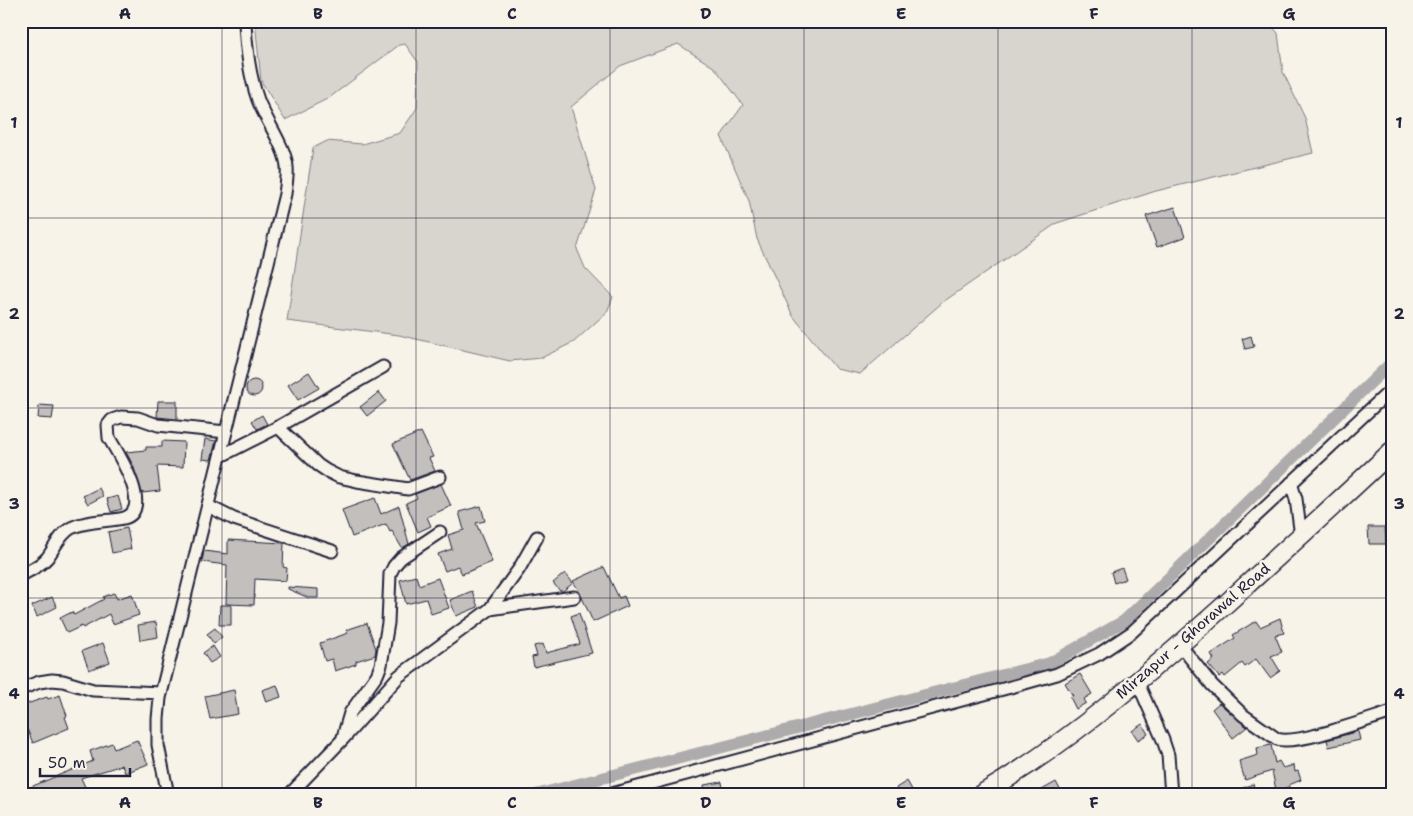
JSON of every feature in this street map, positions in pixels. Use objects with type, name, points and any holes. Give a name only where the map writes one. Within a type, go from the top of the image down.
[{"type":"main road","name":"Mirzapur - Ghorawal Road","points":[[980,795],[997,790],[1137,682],[1390,457]]},
{"type":"street","points":[[168,795],[158,745],[161,693],[285,194],[287,166],[283,152],[259,101],[250,73],[246,50],[245,21]]},
{"type":"street","points":[[221,456],[278,427],[383,367]]},
{"type":"street","points":[[608,795],[1018,685],[1056,674],[1099,654],[1147,620],[1392,389]]},
{"type":"street","points":[[25,573],[42,563],[64,533],[72,528],[93,522],[126,517],[134,511],[137,505],[136,498],[128,473],[109,438],[108,425],[112,420],[138,418],[158,425],[226,432]]},
{"type":"street","points":[[278,427],[318,465],[339,477],[408,489],[440,477]]},
{"type":"street","points":[[1291,483],[1296,499],[1301,536]]},
{"type":"street","points":[[208,506],[234,519],[266,531],[332,551]]},
{"type":"street","points":[[343,739],[350,714],[377,675],[381,665],[388,623],[390,574],[400,558],[440,532]]},
{"type":"street","points":[[290,795],[343,739],[398,676],[490,609],[519,569],[537,537]]},
{"type":"street","points":[[490,609],[574,597]]},
{"type":"street","points":[[1180,645],[1212,685],[1243,714],[1277,739],[1283,741],[1317,734],[1392,712]]},
{"type":"street","points":[[21,688],[52,680],[63,681],[93,690],[161,693]]},
{"type":"street","points":[[1137,682],[1168,755],[1171,795]]},
{"type":"shaded area","points":[[255,21],[1267,21],[1278,33],[1283,72],[1305,118],[1313,153],[1156,191],[1057,223],[943,302],[860,374],[836,369],[793,316],[757,239],[749,201],[721,136],[743,105],[715,68],[678,44],[620,66],[571,107],[596,190],[577,249],[585,268],[613,297],[607,312],[574,342],[541,358],[510,361],[399,335],[287,321],[313,148],[327,141],[362,144],[400,133],[417,108],[418,62],[405,44],[399,45],[329,98],[285,120],[261,81]]},
{"type":"building","points":[[1175,207],[1185,237],[1157,247],[1146,216]]},
{"type":"building","points":[[1251,336],[1254,347],[1245,349],[1242,339]]},
{"type":"building","points":[[309,372],[319,388],[298,400],[288,385]]},
{"type":"building","points":[[251,380],[257,380],[262,385],[260,394],[251,396],[246,391],[246,385]]},
{"type":"building","points":[[379,392],[386,401],[367,416],[360,407]]},
{"type":"building","points":[[158,401],[177,401],[177,419],[157,417]]},
{"type":"building","points":[[39,405],[54,406],[52,419],[38,418]]},
{"type":"building","points":[[262,415],[267,424],[257,429],[252,421]]},
{"type":"building","points":[[421,432],[433,457],[429,458],[435,471],[410,480],[393,444]]},
{"type":"building","points":[[205,439],[216,441],[211,460],[202,459]]},
{"type":"building","points":[[162,441],[184,442],[183,467],[157,466],[160,491],[142,493],[133,465],[126,452],[146,450],[146,447],[162,447]]},
{"type":"building","points":[[441,484],[451,506],[427,517],[431,526],[418,532],[406,503],[417,498],[415,494]]},
{"type":"building","points":[[99,488],[103,496],[88,504],[83,496]]},
{"type":"building","points":[[118,496],[122,509],[111,512],[107,499]]},
{"type":"building","points":[[375,498],[381,514],[399,506],[409,544],[402,548],[386,524],[352,537],[342,510]]},
{"type":"building","points":[[481,506],[485,521],[476,523],[492,562],[462,574],[458,566],[445,571],[438,554],[452,549],[448,535],[464,530],[459,512]]},
{"type":"building","points":[[1368,527],[1385,527],[1386,544],[1369,544]]},
{"type":"building","points":[[127,528],[131,549],[112,553],[108,532]]},
{"type":"building","points":[[228,540],[284,543],[283,567],[287,568],[286,581],[255,579],[254,605],[226,604],[227,565],[202,562],[204,551],[228,554]]},
{"type":"building","points":[[604,567],[619,598],[624,596],[628,606],[593,622],[573,581]]},
{"type":"building","points":[[1122,568],[1126,579],[1114,583],[1111,572]]},
{"type":"building","points":[[565,573],[573,583],[563,591],[560,591],[553,583]]},
{"type":"building","points":[[416,576],[419,585],[438,578],[449,608],[431,614],[426,599],[406,604],[400,580]]},
{"type":"building","points":[[288,587],[318,589],[318,598],[309,598],[288,589]]},
{"type":"building","points":[[472,591],[478,607],[456,616],[450,600]]},
{"type":"building","points":[[114,593],[117,599],[132,594],[139,615],[113,624],[109,614],[83,628],[82,626],[67,633],[60,618],[72,612],[74,615],[104,599],[103,597]]},
{"type":"building","points":[[52,597],[57,607],[37,617],[32,606]]},
{"type":"building","points":[[220,605],[231,605],[231,625],[219,625]]},
{"type":"building","points":[[579,613],[592,653],[534,667],[532,657],[537,656],[534,646],[543,644],[546,653],[580,644],[571,616]]},
{"type":"building","points":[[1280,618],[1284,633],[1275,635],[1282,652],[1271,656],[1280,671],[1270,678],[1256,659],[1245,667],[1242,663],[1225,677],[1223,674],[1219,677],[1208,664],[1214,659],[1211,654],[1235,638],[1233,635],[1256,621],[1260,627]]},
{"type":"building","points":[[156,622],[158,637],[140,640],[138,625]]},
{"type":"building","points":[[367,623],[376,649],[375,655],[335,671],[332,659],[325,661],[320,643],[348,633],[346,630]]},
{"type":"building","points":[[215,628],[222,637],[214,644],[207,634]]},
{"type":"building","points":[[103,643],[110,662],[89,670],[82,651]]},
{"type":"building","points":[[213,646],[220,657],[210,663],[203,653]]},
{"type":"building","points":[[1080,674],[1092,694],[1084,699],[1086,703],[1076,709],[1070,697],[1073,696],[1065,683]]},
{"type":"building","points":[[277,685],[281,697],[266,702],[262,690]]},
{"type":"building","points":[[234,690],[238,714],[210,719],[205,696]]},
{"type":"building","points":[[60,695],[69,728],[33,743],[21,715],[21,706],[47,697],[48,699]]},
{"type":"building","points":[[1219,703],[1247,727],[1233,738],[1212,709]]},
{"type":"building","points":[[1142,724],[1148,734],[1138,740],[1132,731]]},
{"type":"building","points":[[1358,731],[1360,740],[1329,747],[1327,740]]},
{"type":"building","points":[[137,740],[148,764],[125,773],[122,765],[81,778],[86,789],[73,795],[21,795],[21,791],[93,761],[90,751],[112,743],[114,749]]},
{"type":"building","points":[[1271,745],[1275,763],[1279,761],[1283,768],[1294,765],[1295,772],[1298,771],[1301,780],[1289,785],[1289,787],[1276,790],[1272,771],[1245,780],[1239,761],[1258,755],[1257,748]]},
{"type":"building","points":[[907,781],[915,795],[900,795],[896,788]]},
{"type":"building","points":[[722,782],[724,795],[705,795],[704,785]]},
{"type":"building","points":[[1056,782],[1063,795],[1033,795]]},
{"type":"building","points":[[1253,784],[1257,795],[1228,795],[1228,794]]},
{"type":"waterway","points":[[536,795],[1050,663],[1124,621],[1392,362]]}]
